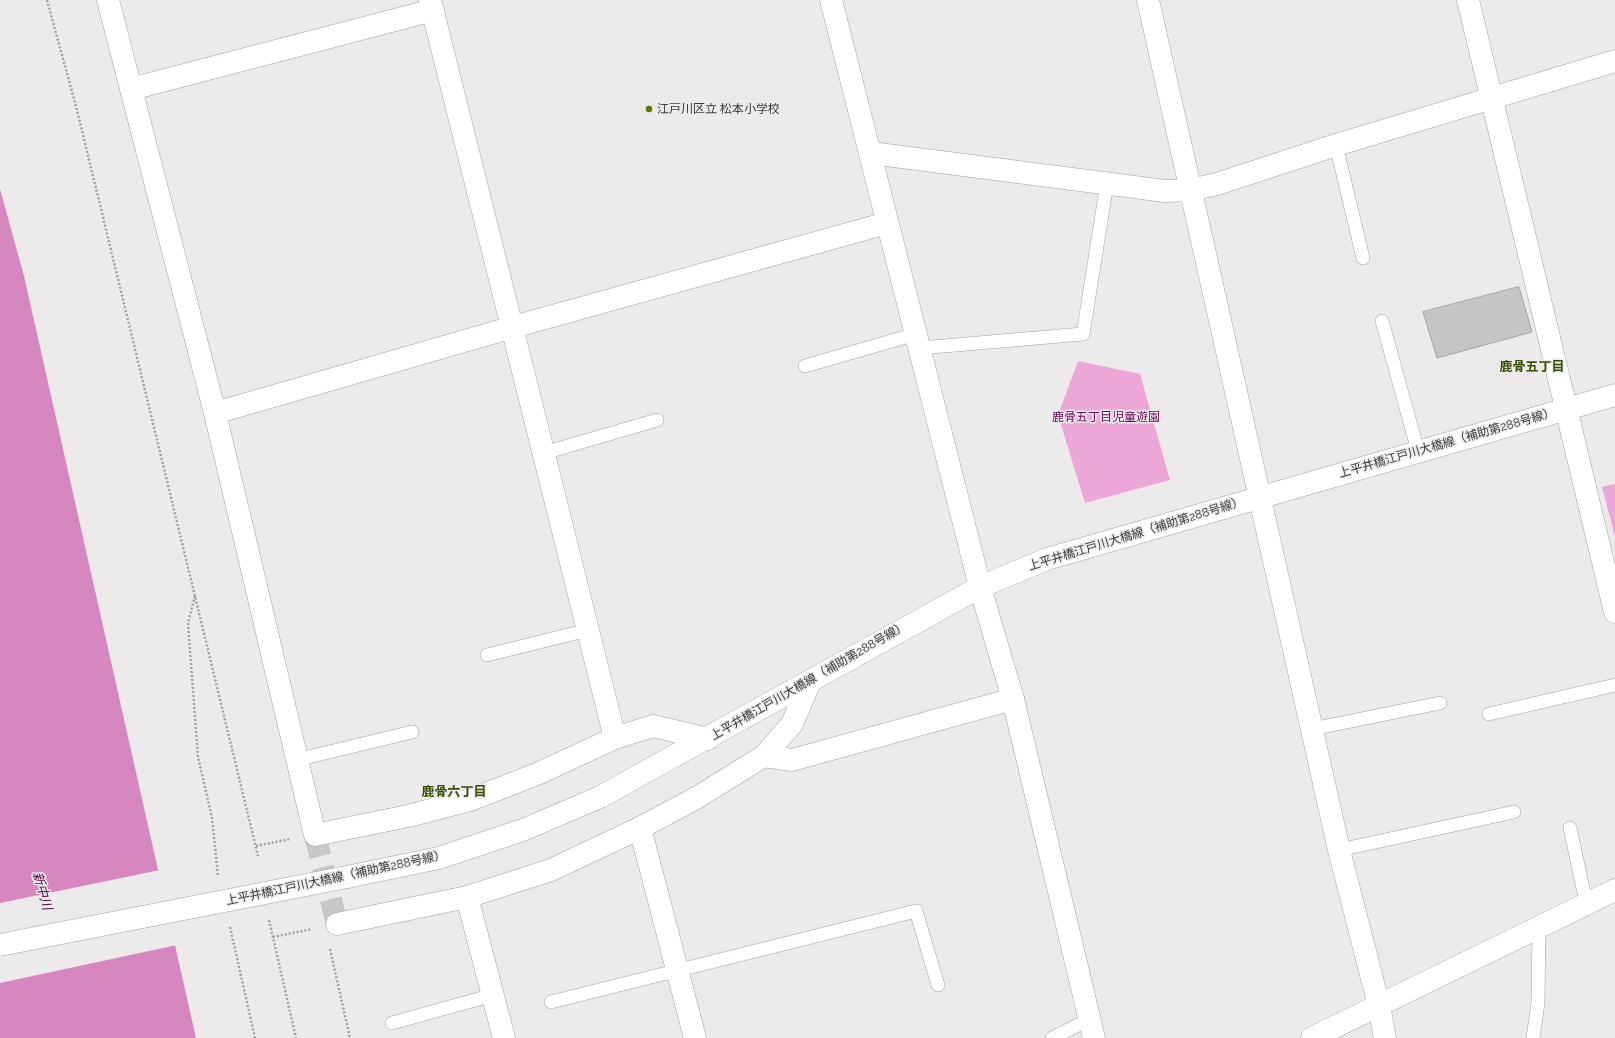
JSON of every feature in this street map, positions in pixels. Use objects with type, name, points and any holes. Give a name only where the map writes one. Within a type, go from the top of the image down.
[{"type":"street","points":[[108,0],[215,413],[315,835],[408,816],[470,800],[537,774],[615,738],[652,726],[708,739]]},
{"type":"street","points":[[831,0],[872,153],[887,223],[980,587],[1013,698],[1092,1029]]},
{"type":"street","points":[[1148,0],[1339,850],[1379,1006],[1385,1038]]},
{"type":"street","points":[[1468,0],[1615,612]]},
{"type":"street","points":[[131,89],[431,5],[615,738]]},
{"type":"street","points":[[872,153],[1165,191],[1190,190],[1217,184],[1336,145],[1615,61]]},
{"type":"street","points":[[215,413],[513,327],[887,223]]},
{"type":"street","name":"上平井橋江戸川大橋線（補助第288号線）","points":[[0,945],[439,858],[523,830],[600,798],[810,682],[897,631],[980,587],[1047,559],[1260,496],[1615,395]]},
{"type":"street","points":[[331,925],[467,897],[551,870],[640,828],[698,797],[764,756],[792,724],[810,682]]},
{"type":"street","points":[[764,756],[792,760],[1013,698]]},
{"type":"street","points":[[640,828],[694,1038]]},
{"type":"street","points":[[1312,1038],[1586,902],[1615,890]]},
{"type":"street","points":[[467,897],[504,1038]]},
{"type":"lane","points":[[1336,145],[1363,258]]},
{"type":"lane","points":[[805,366],[918,341],[1083,334],[1106,183]]},
{"type":"lane","points":[[1382,321],[1418,451]]},
{"type":"lane","points":[[544,453],[657,420]]},
{"type":"lane","points":[[487,655],[588,630]]},
{"type":"lane","points":[[1489,714],[1615,685]]},
{"type":"lane","points":[[1312,729],[1440,703]]},
{"type":"lane","points":[[296,760],[412,732]]},
{"type":"lane","points":[[1339,850],[1514,812]]},
{"type":"lane","points":[[1570,828],[1586,902]]},
{"type":"lane","points":[[551,1002],[916,911],[938,985]]},
{"type":"lane","points":[[1533,1038],[1538,1003],[1539,926]]},
{"type":"lane","points":[[392,1023],[493,995]]},
{"type":"lane","points":[[1052,1038],[1092,1029]]},
{"type":"path","points":[[47,0],[77,110],[258,856]]},
{"type":"path","points":[[195,596],[188,623],[198,757],[212,818],[219,878]]},
{"type":"path","points":[[256,846],[294,838]]},
{"type":"path","points":[[269,920],[296,1038]]},
{"type":"path","points":[[229,924],[255,1038]]},
{"type":"path","points":[[273,937],[331,925],[350,1038]]},
{"type":"green space","name":"鹿骨五丁目児童遊園","points":[[1078,361],[1140,374],[1170,480],[1085,503],[1058,415]]},
{"type":"green space","points":[[1615,484],[1615,537],[1602,487]]},
{"type":"water","name":"新中川","points":[[0,189],[24,276],[196,1038],[0,1038]]},
{"type":"pier","points":[[160,870],[177,945],[0,983],[0,903]]},
{"type":"building","points":[[1519,287],[1532,332],[1437,358],[1423,312]]},
{"type":"tunnel","points":[[315,835],[337,924]]},
{"type":"place","name":"江戸川区立 松本小学校","points":[[649,109]]},
{"type":"district","name":"鹿骨五丁目","points":[[1532,367]]},
{"type":"district","name":"鹿骨六丁目","points":[[454,792]]}]
